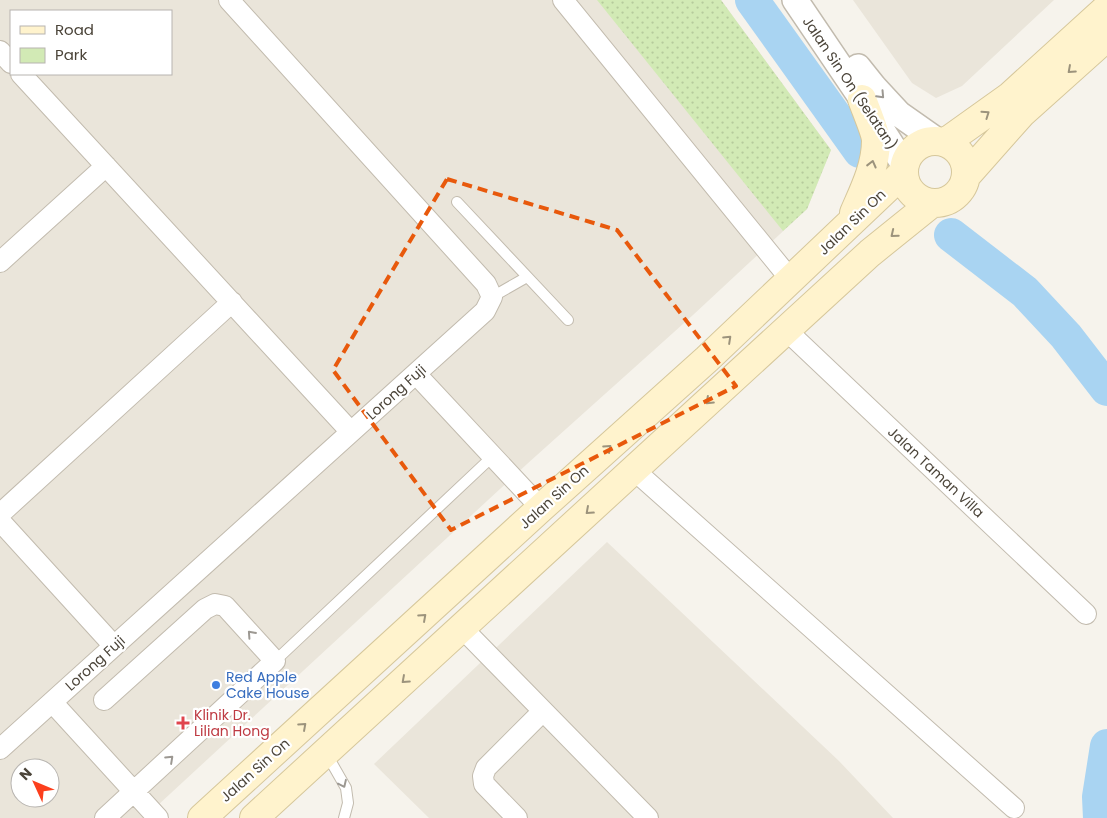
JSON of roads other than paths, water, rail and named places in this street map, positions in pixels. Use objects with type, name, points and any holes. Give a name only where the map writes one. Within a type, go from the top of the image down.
[{"type":"main road","points":[[941,141],[1009,97],[1107,8]]},
{"type":"main road","points":[[967,175],[966,164],[956,147],[941,141],[928,141],[912,150],[907,158],[904,169],[905,181],[909,190],[915,196],[923,201],[932,203],[951,199],[959,193],[967,175],[1022,113],[1107,37]]},
{"type":"main road","points":[[848,225],[867,182],[874,160],[877,139],[862,99]]},
{"type":"main road","name":"Jalan Sin On","points":[[202,818],[707,359],[904,169]]},
{"type":"main road","points":[[254,818],[870,253],[932,203]]},
{"type":"street","points":[[229,0],[486,284],[492,297]]},
{"type":"street","points":[[563,0],[791,280]]},
{"type":"street","name":"Jalan Sin On (Selatan)","points":[[795,0],[862,99],[904,169]]},
{"type":"street","name":"Jalan Sin On (Selatan)","points":[[810,0],[874,87],[899,114],[941,141]]},
{"type":"street","points":[[0,51],[10,62]]},
{"type":"street","points":[[22,75],[351,432]]},
{"type":"street","points":[[0,262],[106,166]]},
{"type":"street","name":"Lorong Fuji","points":[[0,749],[485,311],[492,297]]},
{"type":"street","points":[[0,514],[232,302]]},
{"type":"street","name":"Jalan Taman Villa","points":[[786,330],[1086,614]]},
{"type":"street","points":[[416,374],[542,508]]},
{"type":"street","points":[[634,470],[1014,808]]},
{"type":"street","points":[[0,521],[121,640],[149,659]]},
{"type":"street","points":[[104,700],[205,609],[215,604],[225,606],[276,661],[105,818]]},
{"type":"street","points":[[462,628],[648,818]]},
{"type":"street","points":[[52,702],[158,818]]},
{"type":"street","points":[[518,818],[484,784],[483,776],[486,768],[543,711]]},
{"type":"lane","points":[[457,202],[568,320]]},
{"type":"lane","points":[[492,297],[527,278]]},
{"type":"lane","points":[[276,661],[493,456]]},
{"type":"lane","points":[[326,752],[346,788],[348,804],[344,818]]},
{"type":"waterway","points":[[752,0],[860,151]]},
{"type":"waterway","points":[[951,235],[1025,292],[1066,336],[1107,389]]},
{"type":"waterway","points":[[1100,818],[1099,797],[1107,746]]},
{"type":"place","name":"Red Apple Cake House","points":[[216,685]]},
{"type":"place","name":"Klinik Dr. Lilian Hong","points":[[183,723]]}]
